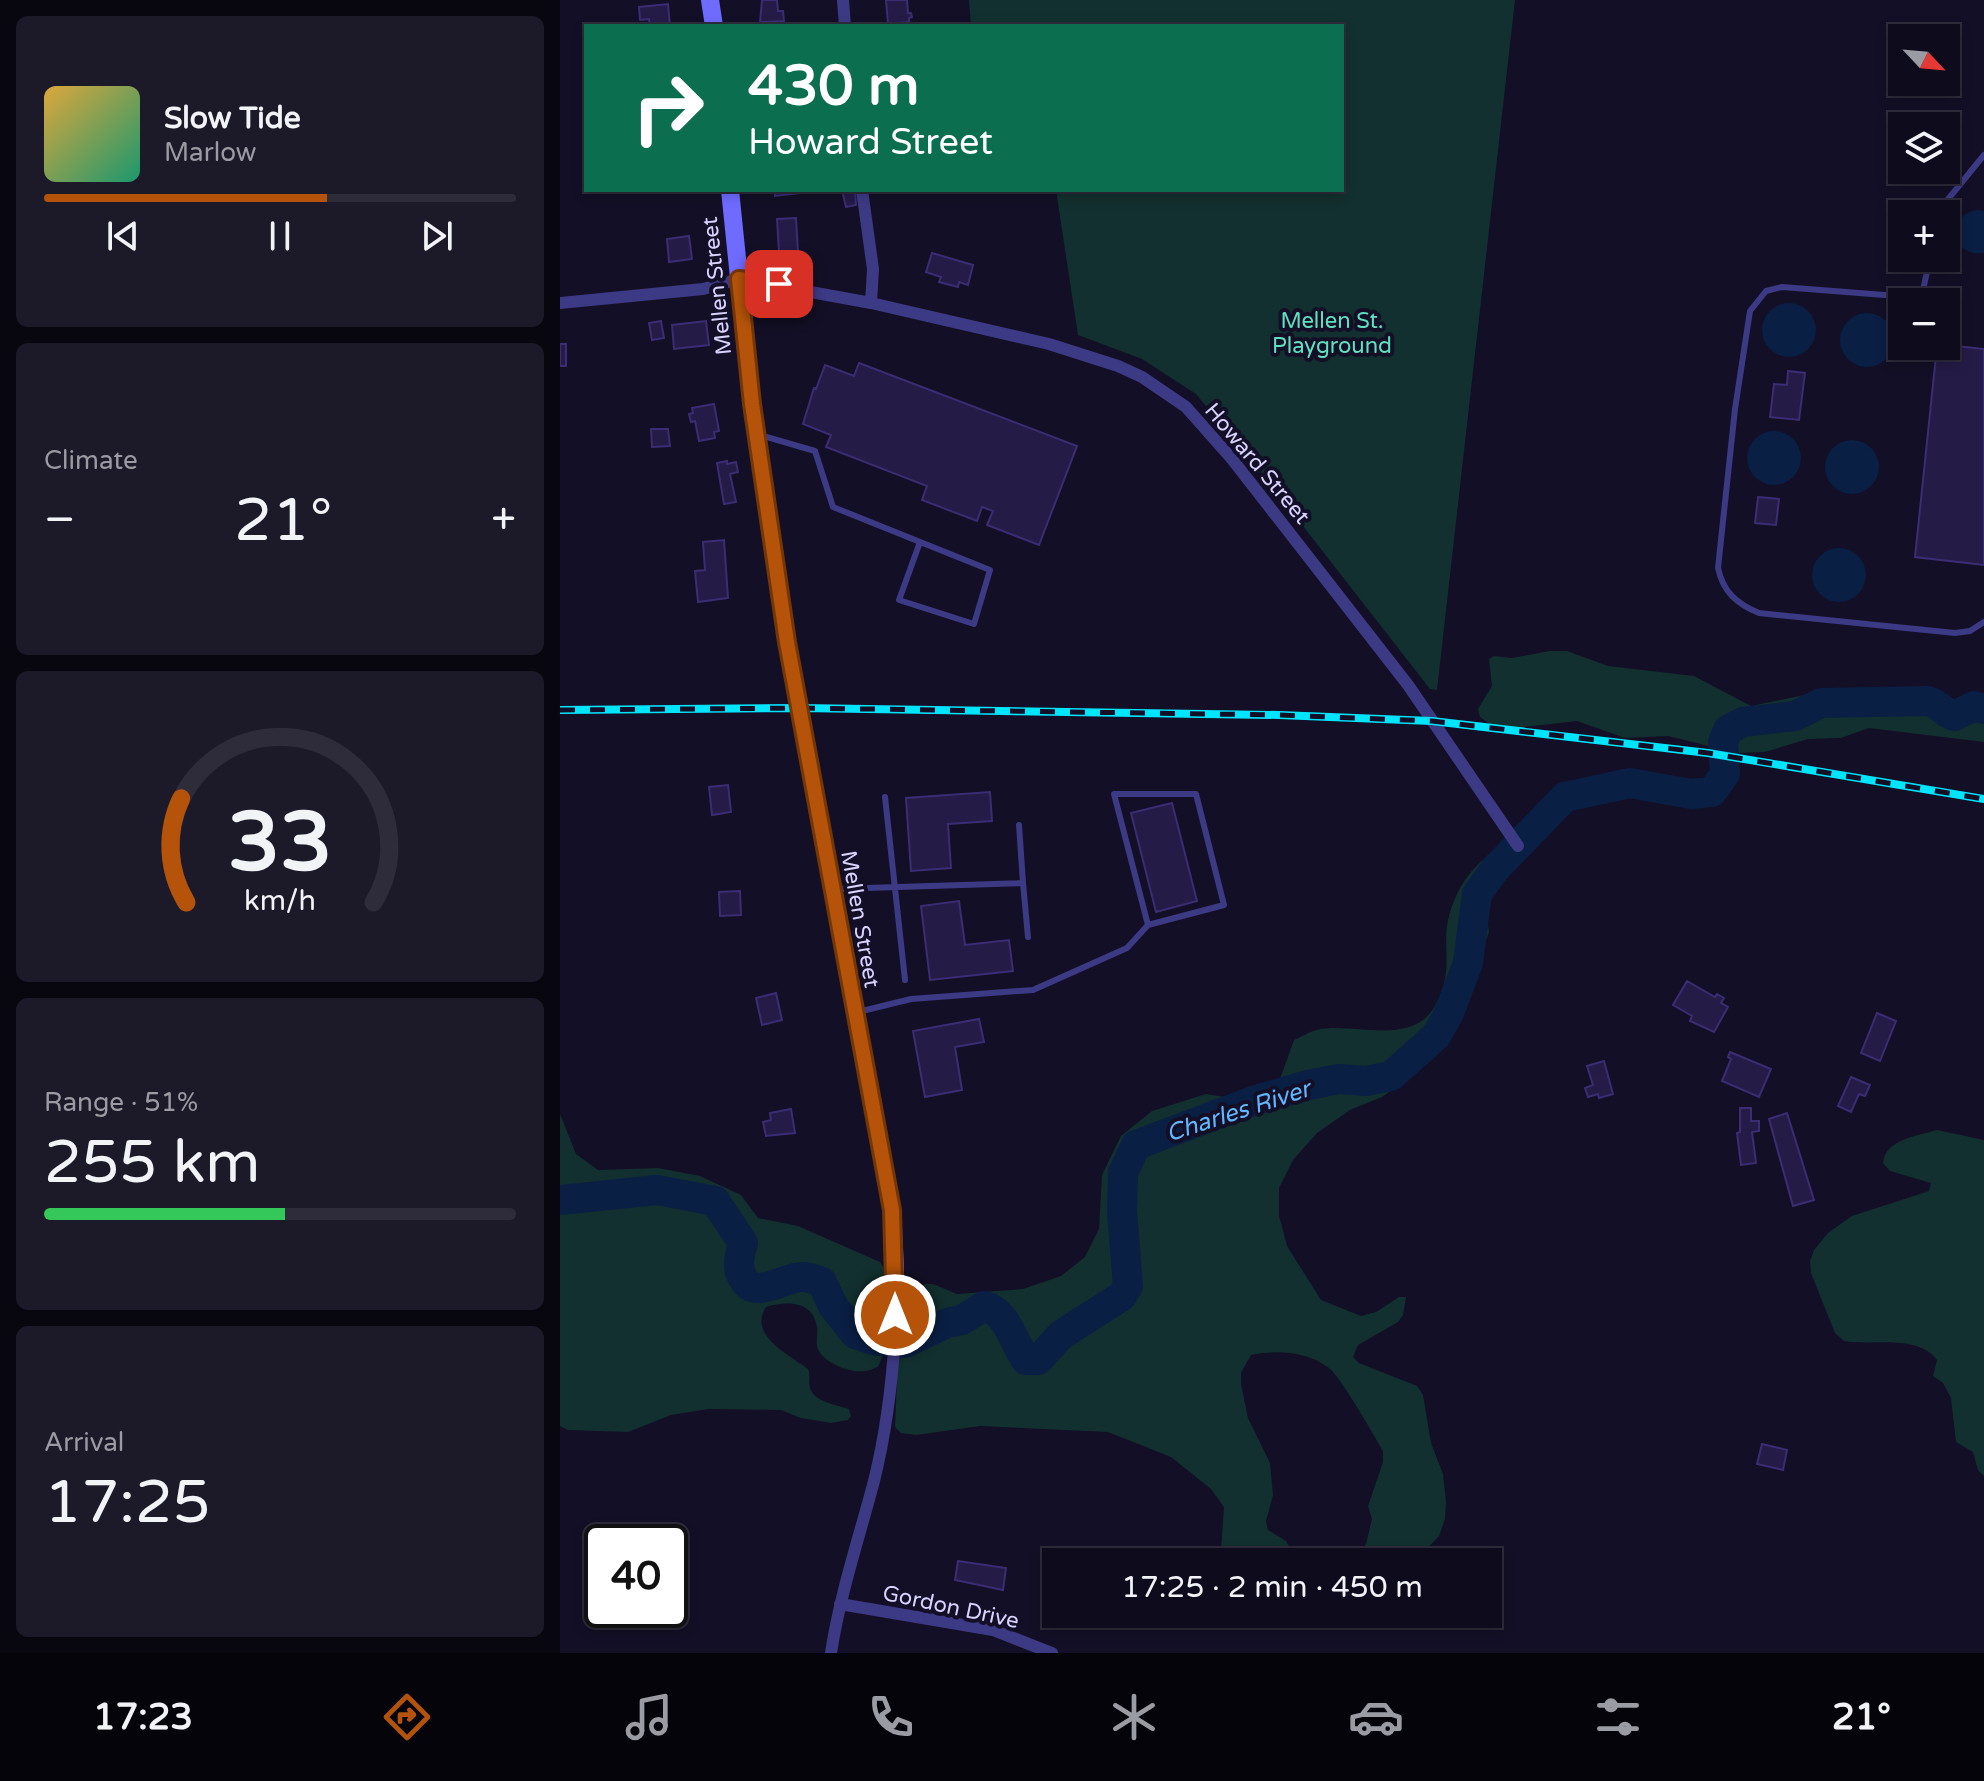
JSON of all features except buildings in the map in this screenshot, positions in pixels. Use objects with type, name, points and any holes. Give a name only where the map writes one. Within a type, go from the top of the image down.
[{"type":"street","points":[[710,0],[714,24]]},
{"type":"street","points":[[843,0],[845,24]]},
{"type":"street","name":"Mellen Street","points":[[730,192],[757,434],[787,642],[892,1210],[895,1342],[887,1414],[874,1479],[847,1571],[831,1653]]},
{"type":"street","points":[[862,192],[873,269],[871,303]]},
{"type":"street","points":[[560,303],[703,289],[739,279]]},
{"type":"street","name":"Howard Street","points":[[739,279],[871,303],[1049,344],[1142,377],[1186,407],[1232,459],[1374,640],[1518,846]]},
{"type":"street","name":"Gordon Drive","points":[[840,1604],[993,1630],[1052,1653]]},
{"type":"lane","points":[[1947,200],[1984,155]]},
{"type":"lane","points":[[1927,272],[1923,290],[1910,297],[1782,287],[1766,291],[1756,301],[1750,311],[1744,341],[1718,568],[1729,594],[1742,607],[1759,613],[1955,633],[1970,631],[1984,622]]},
{"type":"lane","points":[[757,434],[815,451],[833,507],[990,570],[974,624],[899,600],[920,542]]},
{"type":"lane","points":[[854,1012],[911,999],[1033,990],[1127,948],[1148,925],[1224,905],[1196,794],[1114,794],[1148,925]]},
{"type":"lane","points":[[885,797],[905,980]]},
{"type":"lane","points":[[1019,825],[1028,937]]},
{"type":"lane","points":[[832,890],[1023,883]]},
{"type":"green space","name":"Mellen St. Playground","points":[[969,0],[1515,0],[1437,690],[1430,689],[1196,394],[1142,359],[1078,335],[1056,192],[1344,192],[1344,24],[971,24]]},
{"type":"green space","points":[[1567,651],[1608,666],[1694,676],[1751,706],[1823,691],[1973,714],[1984,712],[1984,742],[1869,728],[1841,738],[1808,739],[1765,752],[1737,753],[1668,736],[1625,738],[1577,721],[1515,728],[1490,724],[1480,717],[1478,709],[1492,686],[1489,659]]},
{"type":"green space","points":[[1493,852],[1504,855],[1502,869],[1483,908],[1489,932],[1446,1038],[1416,1072],[1382,1097],[1350,1110],[1317,1133],[1293,1160],[1279,1188],[1279,1216],[1287,1246],[1321,1300],[1361,1316],[1376,1312],[1399,1297],[1406,1297],[1403,1315],[1398,1322],[1358,1345],[1353,1357],[1359,1363],[1417,1386],[1423,1395],[1431,1443],[1443,1474],[1446,1502],[1445,1519],[1439,1536],[1427,1548],[1362,1548],[1372,1519],[1368,1506],[1383,1462],[1383,1451],[1334,1373],[1320,1362],[1301,1355],[1281,1352],[1251,1355],[1241,1373],[1248,1418],[1270,1463],[1273,1495],[1266,1521],[1268,1530],[1286,1541],[1290,1548],[1221,1548],[1224,1507],[1211,1489],[1171,1457],[1108,1432],[980,1426],[916,1435],[901,1433],[895,1427],[896,1356],[906,1341],[907,1303],[916,1289],[933,1284],[957,1294],[1023,1289],[1061,1276],[1085,1257],[1099,1229],[1102,1175],[1121,1136],[1152,1111],[1206,1094],[1238,1099],[1265,1090],[1280,1079],[1294,1040],[1313,1031],[1328,1028],[1402,1029],[1422,1021],[1434,1008],[1443,988],[1447,927],[1456,897],[1465,880]]},
{"type":"green space","points":[[560,1114],[576,1154],[598,1170],[658,1168],[700,1176],[741,1195],[758,1218],[798,1226],[880,1262],[887,1280],[887,1345],[878,1367],[852,1371],[830,1362],[819,1352],[814,1318],[804,1307],[774,1305],[766,1307],[762,1317],[762,1326],[773,1343],[808,1369],[812,1393],[826,1402],[849,1409],[851,1416],[848,1420],[831,1423],[801,1418],[781,1410],[709,1409],[671,1415],[628,1432],[568,1430],[560,1426]]},
{"type":"green space","points":[[1937,1130],[1984,1140],[1984,1476],[1978,1470],[1973,1452],[1956,1442],[1951,1398],[1943,1383],[1933,1376],[1937,1360],[1929,1352],[1907,1344],[1844,1341],[1835,1333],[1811,1273],[1810,1261],[1814,1250],[1828,1233],[1852,1216],[1929,1191],[1931,1183],[1890,1171],[1883,1163],[1885,1155],[1896,1144]]},
{"type":"water","points":[[1984,211],[1984,253],[1973,253],[1960,244],[1960,219],[1968,213]]},
{"type":"water","points":[[1789,303],[1808,311],[1816,330],[1808,349],[1789,357],[1770,349],[1762,330],[1770,311]]},
{"type":"water","points":[[1867,313],[1886,321],[1886,359],[1867,367],[1848,359],[1840,340],[1848,321]]},
{"type":"water","points":[[1774,431],[1793,439],[1801,458],[1793,477],[1774,485],[1755,477],[1747,458],[1755,439]]},
{"type":"water","points":[[1852,440],[1871,448],[1879,467],[1871,486],[1852,494],[1833,486],[1825,467],[1833,448]]},
{"type":"water","points":[[1839,548],[1858,556],[1866,575],[1858,594],[1839,602],[1820,594],[1812,575],[1820,556]]},
{"type":"waterway","name":"Charles River","points":[[560,1200],[657,1190],[715,1201],[743,1243],[739,1267],[741,1276],[749,1286],[763,1288],[803,1277],[822,1282],[833,1306],[855,1334],[873,1340],[905,1343],[947,1323],[962,1320],[984,1306],[1004,1321],[1026,1360],[1038,1360],[1061,1335],[1122,1296],[1128,1286],[1122,1211],[1123,1173],[1136,1145],[1253,1101],[1308,1085],[1339,1079],[1366,1081],[1391,1076],[1436,1036],[1449,1013],[1468,963],[1477,894],[1496,868],[1565,797],[1630,783],[1691,794],[1712,792],[1725,774],[1723,742],[1728,730],[1743,722],[1795,716],[1821,703],[1928,701],[1954,716],[1974,706],[1984,709]]},
{"type":"railway","points":[[560,710],[800,708],[1279,715],[1432,721],[1708,753],[1984,799]]},
{"type":"route","points":[[779,284],[739,279],[752,404],[787,642],[892,1210],[895,1315]]}]
